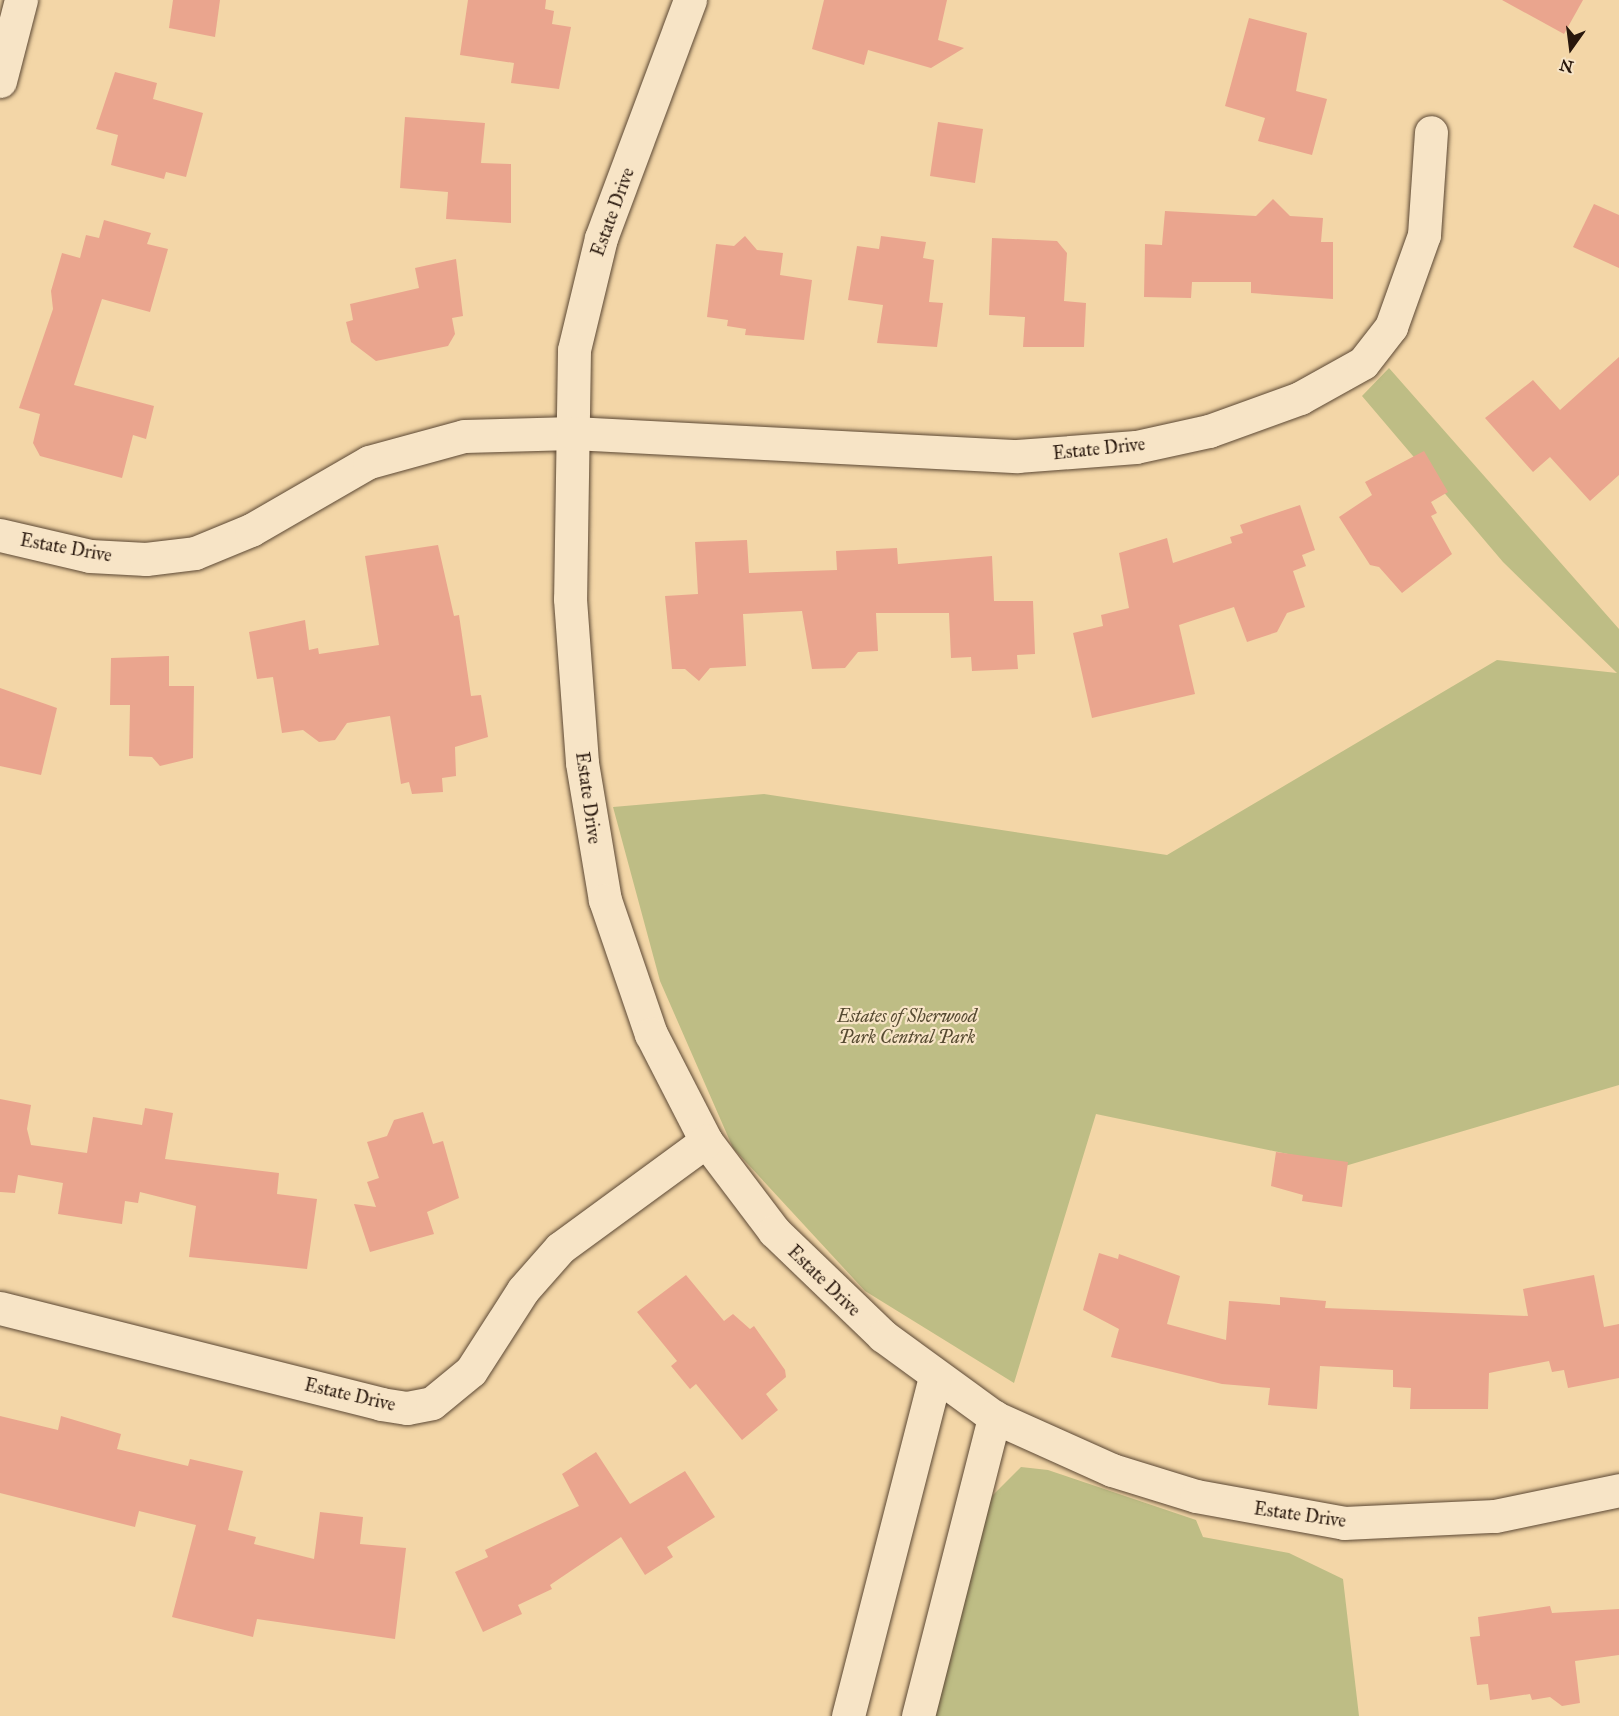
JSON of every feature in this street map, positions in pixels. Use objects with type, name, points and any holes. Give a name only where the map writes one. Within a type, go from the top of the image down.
[{"type":"street","points":[[0,81],[21,0]]},
{"type":"street","name":"Estate Drive","points":[[690,0],[601,238],[574,350],[574,677],[597,858],[605,900],[651,1034],[706,1141],[774,1231],[828,1289],[935,1378],[994,1417],[1112,1470],[1196,1496],[1344,1523],[1495,1516],[1619,1490]]},
{"type":"street","name":"Estate Drive","points":[[0,535],[90,556],[146,559],[195,553],[251,530],[369,462],[411,446],[464,436],[573,433],[1017,456],[1136,447],[1209,431],[1300,398],[1363,363],[1391,327],[1424,235],[1431,132]]},
{"type":"street","name":"Estate Drive","points":[[0,1308],[381,1404],[407,1408],[432,1403],[471,1371],[523,1290],[560,1248],[706,1141]]},
{"type":"street","points":[[848,1716],[935,1378]]},
{"type":"street","points":[[918,1716],[994,1417]]},
{"type":"green space","name":"Estates of Sherwood Park Central Park","points":[[1389,368],[1619,629],[1619,1085],[1345,1166],[1096,1114],[1014,1383],[865,1291],[733,1148],[660,981],[613,807],[764,794],[1167,855],[1497,660],[1617,673],[1503,562],[1362,396]]},
{"type":"green space","points":[[1021,1467],[1048,1470],[1196,1520],[1203,1537],[1289,1553],[1343,1579],[1359,1716],[932,1716],[985,1503]]},
{"type":"building","points":[[173,0],[220,0],[215,37],[169,28]]},
{"type":"building","points":[[468,0],[546,0],[545,9],[554,11],[552,24],[571,27],[559,89],[511,83],[514,63],[460,55]]},
{"type":"building","points":[[824,0],[947,0],[938,40],[964,48],[931,68],[868,50],[864,65],[812,49]]},
{"type":"building","points":[[1502,0],[1583,0],[1564,34]]},
{"type":"building","points":[[1249,18],[1307,33],[1296,91],[1327,99],[1312,155],[1258,141],[1265,118],[1225,106]]},
{"type":"building","points":[[115,72],[157,83],[153,99],[203,113],[186,177],[166,172],[164,179],[111,165],[118,135],[96,129]]},
{"type":"building","points":[[405,117],[485,123],[481,163],[511,164],[511,223],[446,219],[448,192],[400,188]]},
{"type":"building","points":[[938,122],[983,129],[975,183],[930,176]]},
{"type":"building","points":[[1273,199],[1290,216],[1323,218],[1321,242],[1333,242],[1333,299],[1251,293],[1251,282],[1192,282],[1191,298],[1144,297],[1145,244],[1162,245],[1165,211],[1256,216]]},
{"type":"building","points":[[1594,204],[1619,215],[1619,268],[1573,247]]},
{"type":"building","points":[[104,220],[151,233],[147,244],[168,249],[150,312],[102,299],[74,385],[154,406],[146,439],[133,435],[122,478],[40,456],[33,443],[40,414],[19,408],[53,309],[51,291],[62,253],[80,258],[86,235],[99,238]]},
{"type":"building","points":[[745,236],[757,250],[783,253],[780,275],[812,280],[804,340],[745,335],[746,329],[727,326],[728,320],[707,317],[716,244],[734,246]]},
{"type":"building","points":[[881,236],[926,242],[923,258],[934,260],[929,302],[943,303],[937,347],[877,343],[883,305],[848,300],[857,246],[879,249]]},
{"type":"building","points":[[992,238],[1057,241],[1067,253],[1064,301],[1086,303],[1084,347],[1023,347],[1025,317],[989,315]]},
{"type":"building","points":[[456,259],[463,316],[452,318],[455,334],[448,346],[376,361],[351,342],[346,322],[353,320],[350,304],[419,288],[415,268]]},
{"type":"building","points":[[1619,357],[1619,475],[1590,501],[1550,457],[1533,472],[1485,418],[1533,380],[1560,410]]},
{"type":"building","points":[[1424,451],[1448,492],[1431,502],[1437,513],[1431,516],[1452,554],[1402,593],[1379,567],[1370,565],[1339,517],[1372,495],[1365,482]]},
{"type":"building","points":[[1300,505],[1315,550],[1302,555],[1306,566],[1293,571],[1305,607],[1287,613],[1277,632],[1247,642],[1234,607],[1179,625],[1195,694],[1092,718],[1073,633],[1103,626],[1101,615],[1129,608],[1119,553],[1167,538],[1173,563],[1232,543],[1230,537],[1243,533],[1240,525]]},
{"type":"building","points":[[747,540],[749,573],[837,570],[836,551],[897,548],[898,564],[992,556],[994,601],[1033,601],[1035,654],[1017,655],[1018,669],[972,671],[971,657],[951,658],[949,613],[876,613],[878,651],[858,652],[845,668],[812,669],[802,611],[743,614],[746,666],[710,668],[699,681],[685,669],[672,669],[665,596],[698,594],[695,542]]},
{"type":"building","points":[[438,545],[454,616],[459,615],[471,696],[481,695],[488,737],[455,747],[456,776],[442,778],[443,792],[412,794],[409,782],[401,784],[390,716],[347,723],[335,740],[319,742],[303,730],[282,733],[273,677],[257,679],[249,632],[305,620],[309,650],[318,648],[319,654],[379,645],[365,556]]},
{"type":"building","points":[[169,656],[169,686],[194,686],[193,758],[160,766],[152,757],[129,756],[130,705],[110,705],[111,658]]},
{"type":"building","points":[[0,688],[57,708],[41,775],[0,766]]},
{"type":"building","points":[[0,1099],[31,1105],[27,1129],[31,1145],[87,1153],[93,1117],[142,1125],[145,1108],[173,1113],[165,1159],[279,1173],[277,1194],[317,1199],[307,1269],[189,1257],[196,1206],[140,1192],[138,1203],[125,1201],[122,1224],[58,1214],[63,1183],[18,1175],[15,1193],[0,1192]]},
{"type":"building","points":[[423,1112],[433,1144],[443,1141],[459,1198],[427,1212],[434,1234],[370,1252],[354,1204],[376,1207],[367,1182],[379,1178],[367,1142],[387,1136],[394,1120]]},
{"type":"building","points":[[1276,1152],[1348,1162],[1342,1207],[1302,1201],[1303,1195],[1271,1186]]},
{"type":"building","points":[[1099,1253],[1118,1259],[1119,1254],[1180,1276],[1167,1324],[1226,1340],[1229,1301],[1280,1305],[1280,1297],[1326,1301],[1325,1308],[1528,1316],[1523,1289],[1594,1275],[1604,1327],[1619,1324],[1619,1378],[1568,1388],[1564,1370],[1552,1372],[1549,1361],[1489,1373],[1488,1409],[1410,1409],[1411,1388],[1393,1387],[1393,1370],[1320,1366],[1317,1409],[1268,1405],[1270,1388],[1222,1384],[1111,1357],[1119,1329],[1083,1310]]},
{"type":"building","points":[[686,1275],[724,1321],[733,1314],[750,1329],[754,1326],[785,1370],[786,1377],[766,1394],[778,1410],[742,1440],[696,1384],[690,1389],[671,1366],[677,1361],[637,1312]]},
{"type":"building","points":[[0,1416],[58,1430],[61,1416],[121,1434],[117,1449],[188,1466],[190,1459],[243,1471],[228,1530],[256,1537],[254,1544],[314,1559],[320,1512],[363,1517],[360,1544],[406,1548],[395,1639],[257,1619],[253,1637],[172,1617],[196,1525],[139,1511],[135,1527],[0,1493]]},
{"type":"building","points":[[596,1452],[630,1504],[685,1471],[715,1517],[667,1547],[673,1557],[645,1575],[621,1537],[550,1585],[552,1589],[518,1605],[522,1614],[483,1632],[455,1572],[488,1557],[485,1550],[579,1506],[562,1474]]},
{"type":"building","points":[[1550,1606],[1552,1613],[1619,1609],[1619,1655],[1575,1661],[1580,1703],[1562,1706],[1550,1697],[1532,1700],[1530,1694],[1490,1700],[1488,1684],[1477,1685],[1470,1637],[1480,1636],[1478,1617]]}]
